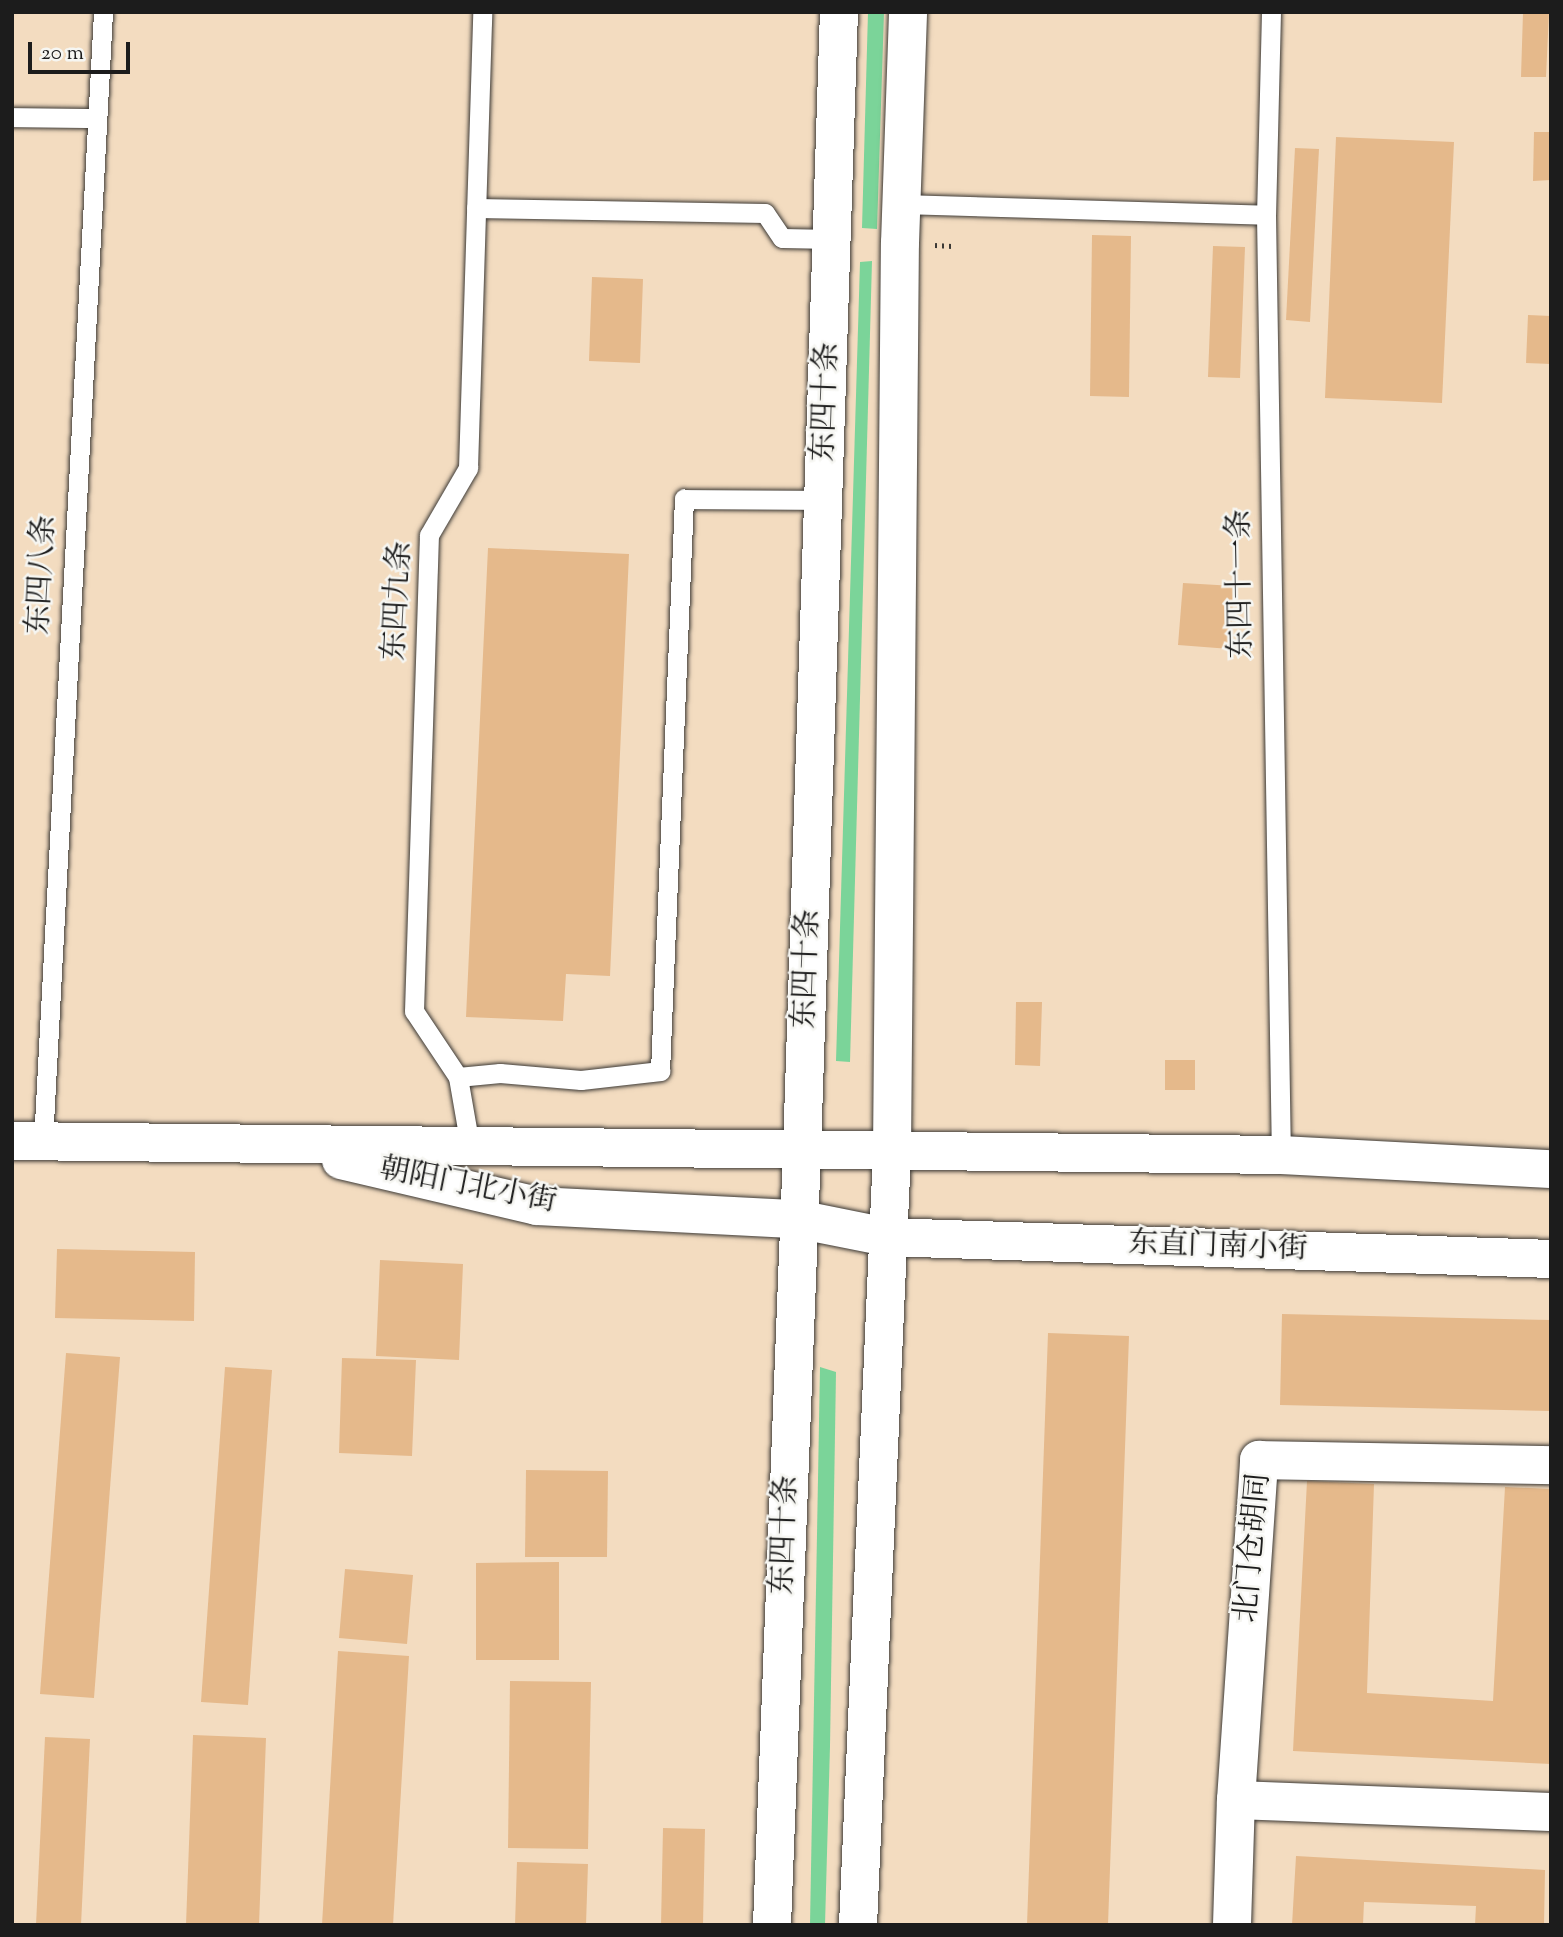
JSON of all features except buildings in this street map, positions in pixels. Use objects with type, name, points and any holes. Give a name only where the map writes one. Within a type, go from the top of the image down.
[{"type":"main road","name":"东四十条","points":[[772,1925],[797,1219],[802,1150],[839,12]]},
{"type":"main road","points":[[858,1925],[886,1237],[892,1152],[901,204],[908,12]]},
{"type":"main road","name":"朝阳门北小街","points":[[28,1141],[892,1152]]},
{"type":"main road","name":"朝阳门北小街","points":[[267,1143],[537,1206],[797,1219],[886,1237]]},
{"type":"main road","points":[[892,1152],[1282,1155],[1551,1170]]},
{"type":"main road","name":"东直门南小街","points":[[886,1237],[1551,1259]]},
{"type":"main road","name":"北门仓胡同","points":[[1232,1925],[1236,1800],[1259,1460],[1551,1465]]},
{"type":"main road","points":[[1236,1800],[1551,1812]]},
{"type":"lane","name":"东四八条","points":[[28,1141],[103,12]]},
{"type":"lane","name":"东四九条","points":[[470,1146],[458,1077],[414,1012],[429,535],[468,468],[482,12]]},
{"type":"lane","name":"东四十一条","points":[[1271,12],[1266,215],[1282,1155]]},
{"type":"lane","points":[[12,117],[97,118]]},
{"type":"lane","points":[[901,204],[1266,215]]},
{"type":"lane","points":[[476,208],[765,212],[782,238],[833,239]]},
{"type":"lane","points":[[458,1077],[500,1073],[580,1080],[660,1070],[684,499],[824,500]]},
{"type":"green space","points":[[868,12],[884,12],[877,229],[862,228]]},
{"type":"green space","points":[[872,261],[850,1062],[836,1061],[860,262]]},
{"type":"green space","points":[[820,1367],[836,1372],[830,1746],[825,1925],[810,1925]]}]
